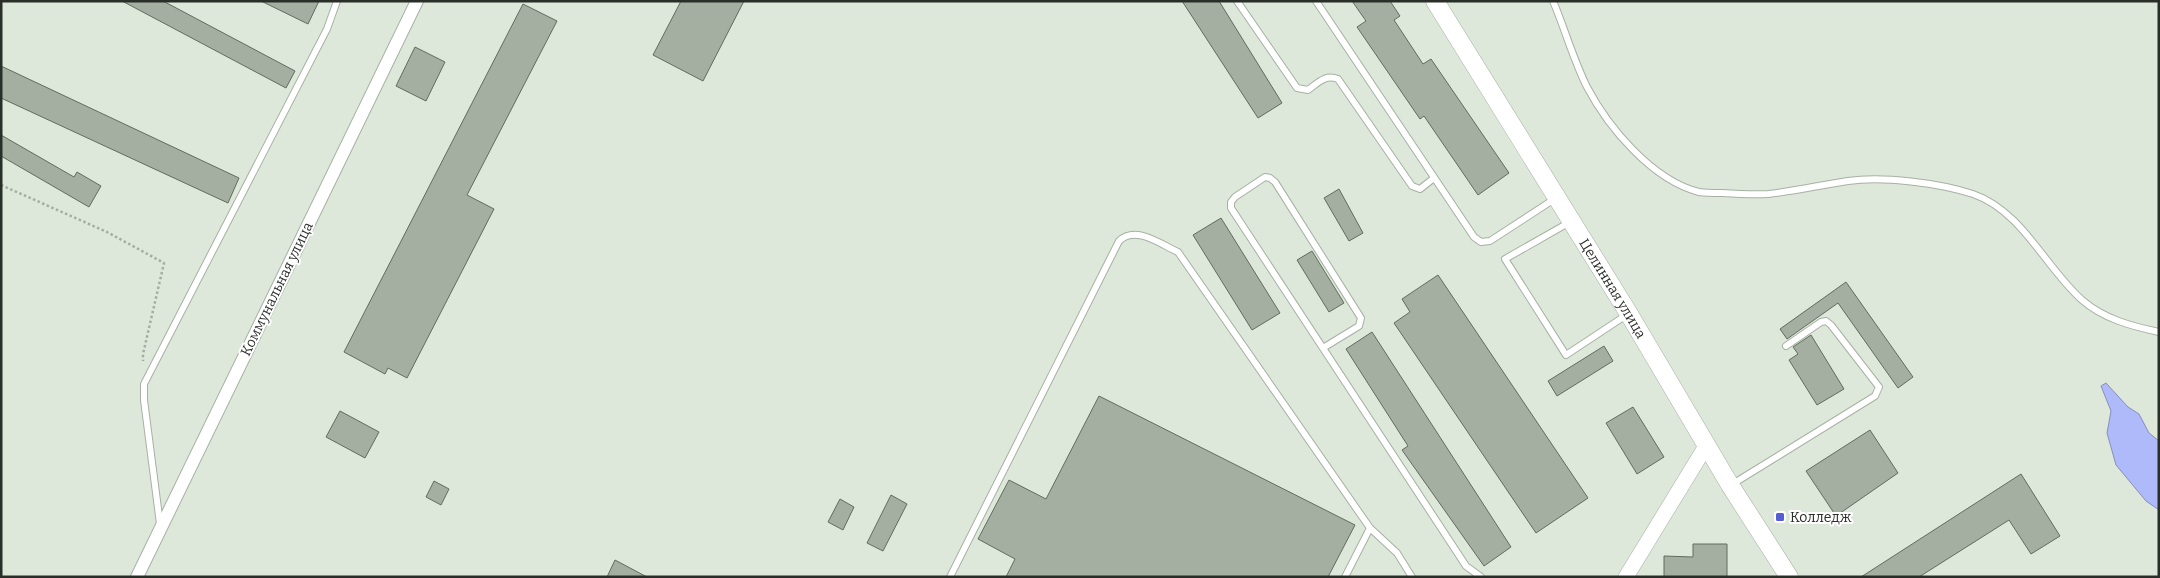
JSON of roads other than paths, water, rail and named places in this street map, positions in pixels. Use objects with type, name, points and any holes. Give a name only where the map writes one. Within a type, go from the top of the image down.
[{"type":"main road","name":"Целинная улица","points":[[1435,1],[1629,314],[1730,486],[1789,577]]},
{"type":"street","name":"Коммунальная улица","points":[[137,577],[417,1]]},
{"type":"street","points":[[1626,577],[1706,446]]},
{"type":"lane","points":[[161,530],[144,400],[144,384],[327,30],[337,1]]},
{"type":"lane","points":[[1237,1],[1297,88],[1308,90],[1330,76],[1338,79],[1412,186],[1420,189],[1434,178]]},
{"type":"lane","points":[[1316,1],[1474,238],[1481,242],[1490,241],[1557,197]]},
{"type":"lane","points":[[1553,1],[1576,64],[1588,88],[1618,134],[1632,150],[1678,183],[1700,192],[1749,195],[1768,194],[1850,181],[1916,181],[1974,194],[1996,206],[2011,218],[2082,300],[2105,316],[2128,325],[2159,332]]},
{"type":"lane","points":[[1323,348],[1359,326],[1361,318],[1275,182],[1265,177],[1235,197],[1231,202],[1232,208],[1323,348],[1466,566],[1481,577]]},
{"type":"lane","points":[[1571,221],[1506,259],[1566,355],[1629,314]]},
{"type":"lane","points":[[950,577],[1119,240],[1130,233],[1138,234],[1178,252],[1370,528],[1397,553],[1412,577]]},
{"type":"lane","points":[[1730,486],[1875,396],[1878,391],[1879,387],[1831,324],[1821,322],[1786,346]]},
{"type":"lane","points":[[1345,577],[1370,528]]},
{"type":"water","points":[[2106,383],[2128,407],[2139,414],[2149,433],[2159,441],[2159,510],[2146,501],[2116,465],[2107,433],[2111,411],[2101,386]]},
{"type":"place","name":"Колледж","points":[[1780,517]]}]
